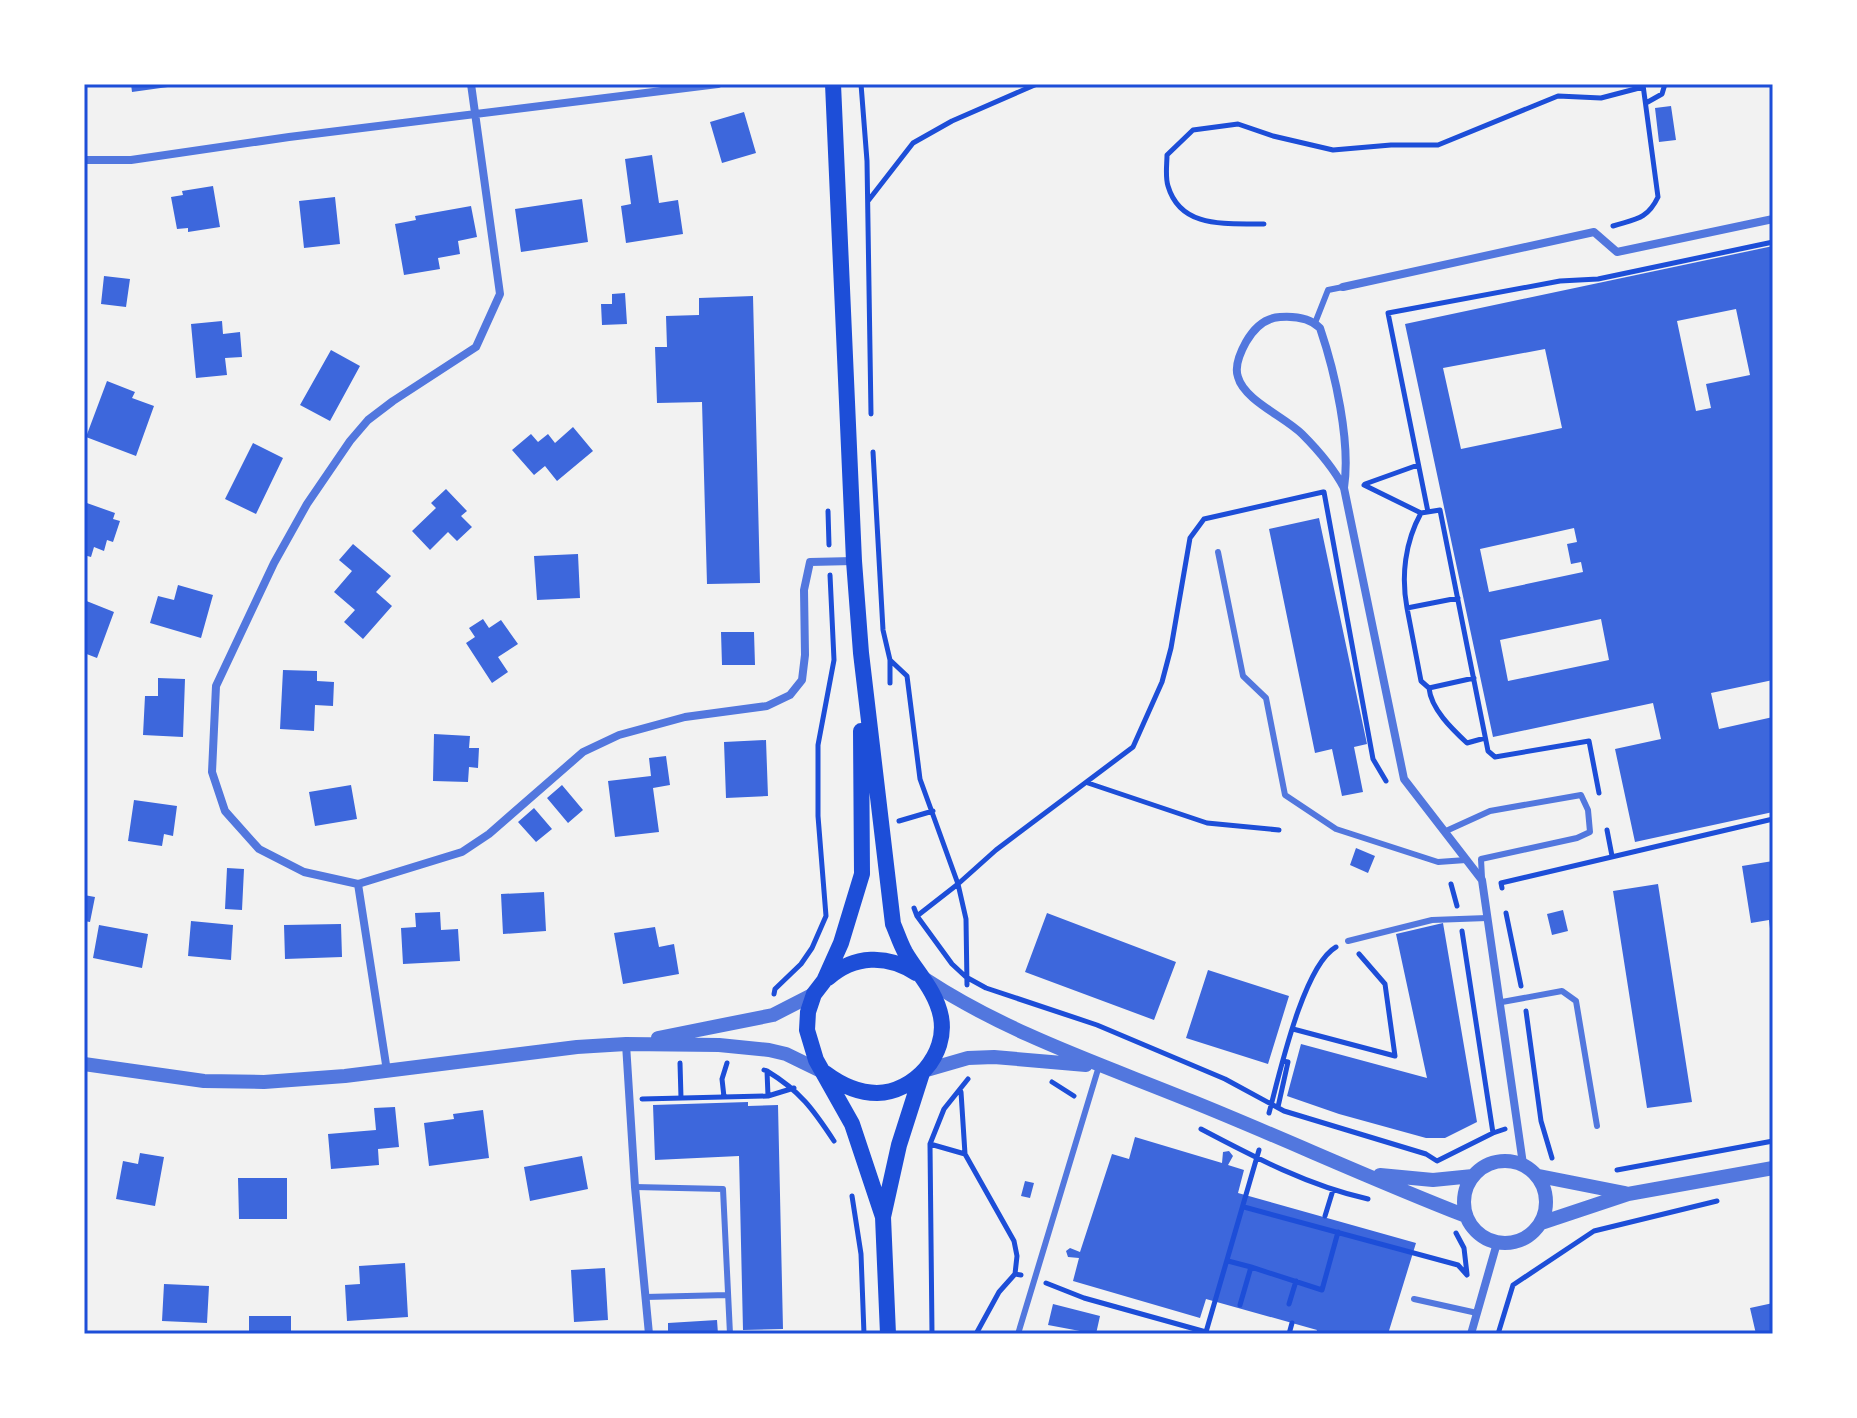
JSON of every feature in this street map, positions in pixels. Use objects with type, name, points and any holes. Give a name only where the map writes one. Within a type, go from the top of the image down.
[{"type":"main road","points":[[825,1073],[853,1090],[878,1093],[897,1089],[911,1082],[934,1057],[942,1021],[931,989],[903,949],[893,924],[861,653],[854,561],[833,84]]},
{"type":"main road","points":[[861,653],[862,874],[849,924],[808,1012],[807,1030],[810,1046],[852,1124],[883,1217]]},
{"type":"main road","points":[[819,988],[845,966],[870,959],[888,960],[906,966],[921,977]]},
{"type":"main road","points":[[888,1334],[883,1217],[899,1145],[923,1071]]},
{"type":"street","points":[[471,84],[500,294],[476,347],[381,410],[350,441],[307,504],[274,563],[216,686],[212,772],[225,811],[259,849],[304,872],[358,884],[462,852],[489,834],[583,752],[619,735],[685,717],[767,706],[790,695],[802,680],[805,655],[804,590],[810,562],[854,561]]},
{"type":"street","points":[[84,160],[131,160],[718,84]]},
{"type":"street","points":[[1343,287],[1594,232],[1617,252],[1773,219]]},
{"type":"street","points":[[1344,488],[1347,468],[1335,376],[1320,328],[1300,317],[1271,318],[1260,324],[1242,350],[1237,377],[1248,394],[1300,432],[1328,462],[1344,488],[1404,779],[1482,880],[1523,1164]]},
{"type":"street","points":[[358,884],[387,1071]]},
{"type":"street","points":[[921,977],[967,1006],[1099,1066],[1193,1101],[1466,1216]]},
{"type":"street","points":[[626,1044],[773,1015],[819,988]]},
{"type":"street","points":[[626,1044],[649,1334]]},
{"type":"street","points":[[84,1064],[204,1081],[303,1080],[577,1047],[719,1045],[786,1054],[825,1073]]},
{"type":"street","points":[[923,1071],[968,1058],[994,1057],[1099,1066]]},
{"type":"street","points":[[1539,1176],[1546,1191],[1547,1207],[1541,1223],[1530,1236],[1514,1243],[1497,1243],[1484,1238],[1473,1228],[1466,1216],[1466,1188],[1484,1166],[1497,1161],[1523,1164],[1539,1176],[1628,1194]]},
{"type":"street","points":[[1541,1223],[1628,1194],[1773,1168]]},
{"type":"street","points":[[1364,1174],[1433,1180],[1473,1176]]},
{"type":"street","points":[[1471,1334],[1497,1243]]},
{"type":"lane","points":[[1315,323],[1328,290],[1343,287]]},
{"type":"lane","points":[[1218,552],[1243,676],[1266,698],[1285,795],[1336,829],[1438,862],[1466,860]]},
{"type":"lane","points":[[1446,831],[1490,811],[1581,795],[1588,810],[1590,832],[1577,838],[1481,859],[1482,880]]},
{"type":"lane","points":[[1348,941],[1432,920],[1487,918]]},
{"type":"lane","points":[[1502,1002],[1562,991],[1576,1001],[1597,1126]]},
{"type":"lane","points":[[1018,1334],[1099,1066]]},
{"type":"lane","points":[[635,1187],[723,1189],[730,1334]]},
{"type":"lane","points":[[645,1297],[728,1295]]},
{"type":"lane","points":[[1414,1299],[1477,1313]]},
{"type":"path","points":[[861,84],[868,201],[867,308],[871,420]]},
{"type":"path","points":[[868,201],[913,143],[952,121],[1037,84]]},
{"type":"path","points":[[1646,103],[1662,94],[1665,84]]},
{"type":"path","points":[[1264,224],[1203,222],[1183,212],[1168,186],[1167,155],[1193,130],[1238,124],[1333,150],[1438,145],[1558,96],[1601,98],[1643,85],[1658,197],[1651,211],[1640,218],[1594,232]]},
{"type":"path","points":[[1485,738],[1467,743],[1449,726],[1429,695],[1429,688],[1421,681],[1404,595],[1405,561],[1410,538],[1424,512],[1418,465],[1388,313],[1560,281],[1598,279],[1773,242]]},
{"type":"path","points":[[873,450],[883,630],[890,660],[890,683]]},
{"type":"path","points":[[1418,465],[1364,485],[1424,512],[1440,510],[1488,751],[1495,757],[1589,741],[1600,798]]},
{"type":"path","points":[[917,916],[996,850],[1133,747],[1154,706],[1171,648],[1190,538],[1196,527],[1204,519],[1333,490]]},
{"type":"path","points":[[1323,492],[1373,759]]},
{"type":"path","points":[[789,977],[812,948],[826,916],[818,816],[818,745],[834,660],[828,502]]},
{"type":"path","points":[[1407,608],[1458,598]]},
{"type":"path","points":[[890,660],[907,676],[920,779],[958,884],[966,919],[967,1006]]},
{"type":"path","points":[[1429,688],[1474,678]]},
{"type":"path","points":[[1087,783],[1207,823],[1279,830]]},
{"type":"path","points":[[900,834],[899,821],[933,811]]},
{"type":"path","points":[[1559,1166],[1549,1155],[1541,1121],[1524,997],[1501,883],[1773,819]]},
{"type":"path","points":[[1606,827],[1612,856]]},
{"type":"path","points":[[1451,884],[1458,910]]},
{"type":"path","points":[[911,902],[917,916],[952,964],[966,977],[986,988],[1097,1025],[1225,1079],[1284,1111],[1426,1154],[1437,1161],[1493,1133],[1541,1121]]},
{"type":"path","points":[[1460,919],[1493,1133]]},
{"type":"path","points":[[1278,1107],[1288,1062],[1283,1061],[1293,1029],[1320,963],[1331,950],[1348,941],[1385,984],[1395,1056],[1293,1029]]},
{"type":"path","points":[[932,1334],[930,1144],[944,1109],[968,1080],[968,1058]]},
{"type":"path","points":[[680,1059],[681,1098]]},
{"type":"path","points":[[724,1097],[722,1079],[728,1062]]},
{"type":"path","points":[[767,1071],[768,1096]]},
{"type":"path","points":[[1054,1082],[1073,1096],[1088,1100]]},
{"type":"path","points":[[630,1099],[768,1096],[794,1088]]},
{"type":"path","points":[[1194,1125],[1275,1167],[1333,1190],[1375,1201]]},
{"type":"path","points":[[1604,1172],[1773,1141]]},
{"type":"path","points":[[930,1144],[965,1154]]},
{"type":"path","points":[[1325,1216],[1333,1190]]},
{"type":"path","points":[[851,1194],[861,1254],[864,1334]]},
{"type":"path","points":[[1216,1302],[1247,1195]]},
{"type":"path","points":[[1498,1334],[1513,1285],[1594,1231],[1723,1199]]},
{"type":"path","points":[[1244,1207],[1458,1265],[1467,1274],[1464,1248],[1454,1230]]},
{"type":"path","points":[[1228,1261],[1322,1290],[1338,1232]]},
{"type":"path","points":[[1240,1305],[1251,1267]]},
{"type":"path","points":[[976,1334],[999,1292],[1015,1274]]},
{"type":"path","points":[[1289,1304],[1296,1281]]},
{"type":"path","points":[[1289,1334],[1292,1323]]},
{"type":"building","points":[[131,84],[175,84],[175,86],[132,92]]},
{"type":"building","points":[[1671,106],[1676,140],[1659,142],[1655,108]]},
{"type":"building","points":[[744,112],[756,153],[722,163],[710,122]]},
{"type":"building","points":[[652,155],[659,203],[678,200],[683,234],[626,243],[621,206],[631,204],[625,159]]},
{"type":"building","points":[[213,186],[220,227],[188,232],[188,228],[177,229],[171,197],[183,195],[182,191]]},
{"type":"building","points":[[335,197],[340,244],[304,248],[299,201]]},
{"type":"building","points":[[582,199],[588,242],[521,252],[515,209]]},
{"type":"building","points":[[471,206],[477,237],[458,241],[460,254],[438,258],[440,269],[404,275],[395,224],[416,220],[415,216]]},
{"type":"building","points":[[1773,246],[1773,680],[1711,693],[1719,729],[1773,717],[1773,812],[1635,842],[1615,749],[1661,739],[1653,703],[1493,737],[1405,324]],"holes":[[[1736,309],[1750,375],[1706,384],[1711,408],[1696,411],[1677,321]],[[1545,349],[1562,428],[1461,449],[1443,368]],[[1574,528],[1577,542],[1567,544],[1571,564],[1581,562],[1583,572],[1489,592],[1480,549]],[[1601,619],[1609,660],[1508,681],[1500,640]]]},
{"type":"building","points":[[104,276],[130,279],[126,307],[101,304]]},
{"type":"building","points":[[625,293],[627,324],[602,325],[601,304],[612,304],[612,294]]},
{"type":"building","points":[[753,296],[760,583],[707,584],[702,402],[657,403],[655,347],[667,347],[666,316],[699,315],[699,298]]},
{"type":"building","points":[[222,321],[223,334],[240,332],[242,357],[225,358],[227,375],[196,378],[191,324]]},
{"type":"building","points":[[331,350],[360,366],[330,421],[300,405]]},
{"type":"building","points":[[107,381],[135,392],[132,398],[154,406],[136,456],[86,437]]},
{"type":"building","points":[[573,427],[593,451],[557,481],[545,466],[534,475],[512,450],[531,434],[538,442],[548,434],[555,443]]},
{"type":"building","points":[[253,443],[283,458],[256,514],[225,499]]},
{"type":"building","points":[[446,489],[467,511],[461,516],[472,527],[457,541],[448,532],[430,550],[412,531],[436,508],[431,503]]},
{"type":"building","points":[[84,502],[115,513],[113,519],[120,521],[113,542],[107,540],[104,551],[94,547],[91,557],[84,555]]},
{"type":"building","points":[[1319,518],[1367,744],[1354,747],[1363,792],[1342,796],[1332,749],[1315,753],[1269,529]]},
{"type":"building","points":[[353,544],[391,576],[376,592],[392,606],[363,639],[344,622],[355,610],[334,592],[352,571],[339,560]]},
{"type":"building","points":[[578,554],[580,598],[537,600],[534,556]]},
{"type":"building","points":[[178,585],[213,595],[201,638],[150,623],[158,596],[174,600]]},
{"type":"building","points":[[84,600],[114,612],[97,658],[84,653]]},
{"type":"building","points":[[483,619],[489,628],[501,620],[518,644],[498,657],[508,672],[492,683],[466,643],[475,637],[469,628]]},
{"type":"building","points":[[721,632],[754,632],[755,665],[722,665]]},
{"type":"building","points":[[283,670],[317,671],[317,681],[334,682],[333,706],[315,705],[314,731],[280,729]]},
{"type":"building","points":[[158,678],[185,679],[183,737],[143,735],[145,696],[158,696]]},
{"type":"building","points":[[434,734],[470,736],[469,748],[479,748],[478,768],[469,767],[468,782],[433,781]]},
{"type":"building","points":[[766,740],[768,796],[726,798],[724,742]]},
{"type":"building","points":[[666,756],[670,785],[653,788],[659,832],[615,837],[608,781],[651,776],[649,758]]},
{"type":"building","points":[[351,785],[357,819],[315,826],[309,792]]},
{"type":"building","points":[[562,785],[583,810],[568,823],[547,798]]},
{"type":"building","points":[[134,800],[177,806],[173,836],[164,834],[162,846],[128,841]]},
{"type":"building","points":[[534,808],[552,829],[536,842],[518,822]]},
{"type":"building","points":[[1356,848],[1375,856],[1368,873],[1350,865]]},
{"type":"building","points":[[1773,861],[1771,937],[1769,920],[1751,923],[1742,866]]},
{"type":"building","points":[[227,868],[244,869],[242,910],[225,909]]},
{"type":"building","points":[[1658,884],[1692,1102],[1647,1108],[1613,891]]},
{"type":"building","points":[[544,892],[546,931],[503,934],[501,894]]},
{"type":"building","points":[[84,895],[95,897],[90,922],[84,921]]},
{"type":"building","points":[[1563,910],[1568,931],[1552,935],[1547,914]]},
{"type":"building","points":[[440,912],[441,930],[458,929],[460,961],[403,964],[401,928],[416,927],[415,913]]},
{"type":"building","points":[[1047,913],[1176,962],[1154,1020],[1025,972]]},
{"type":"building","points":[[191,921],[233,925],[231,960],[188,956]]},
{"type":"building","points":[[1443,923],[1477,1122],[1445,1138],[1426,1138],[1287,1096],[1301,1044],[1427,1078],[1396,934]]},
{"type":"building","points":[[341,924],[342,957],[285,959],[284,925]]},
{"type":"building","points":[[99,925],[148,934],[142,968],[93,958]]},
{"type":"building","points":[[655,927],[659,947],[674,944],[679,974],[623,984],[614,933]]},
{"type":"building","points":[[1208,970],[1289,996],[1268,1064],[1186,1038]]},
{"type":"building","points":[[748,1102],[748,1106],[778,1105],[783,1329],[743,1330],[739,1156],[655,1160],[653,1105]]},
{"type":"building","points":[[395,1107],[399,1147],[378,1149],[379,1165],[331,1169],[328,1134],[376,1130],[374,1108]]},
{"type":"building","points":[[483,1110],[489,1158],[429,1166],[424,1123],[454,1119],[453,1114]]},
{"type":"building","points":[[1135,1137],[1222,1163],[1223,1152],[1229,1151],[1233,1156],[1228,1165],[1244,1170],[1238,1193],[1416,1243],[1388,1334],[1316,1334],[1317,1330],[1206,1299],[1200,1318],[1073,1281],[1079,1258],[1068,1257],[1066,1251],[1070,1248],[1080,1252],[1112,1154],[1129,1159]]},
{"type":"building","points":[[140,1153],[164,1157],[155,1206],[116,1199],[123,1161],[138,1164]]},
{"type":"building","points":[[582,1156],[588,1189],[530,1201],[524,1167]]},
{"type":"building","points":[[238,1178],[287,1178],[287,1219],[239,1219]]},
{"type":"building","points":[[1025,1181],[1034,1183],[1030,1198],[1021,1196]]},
{"type":"building","points":[[405,1263],[408,1317],[347,1321],[345,1285],[360,1284],[359,1266]]},
{"type":"building","points":[[605,1268],[608,1320],[574,1322],[571,1270]]},
{"type":"building","points":[[164,1284],[209,1286],[207,1323],[162,1321]]},
{"type":"building","points":[[1773,1303],[1773,1334],[1756,1334],[1750,1308]]},
{"type":"building","points":[[1053,1304],[1100,1316],[1096,1334],[1048,1325]]},
{"type":"building","points":[[249,1316],[291,1316],[291,1331],[249,1334]]},
{"type":"building","points":[[717,1320],[718,1334],[668,1334],[668,1323]]}]
